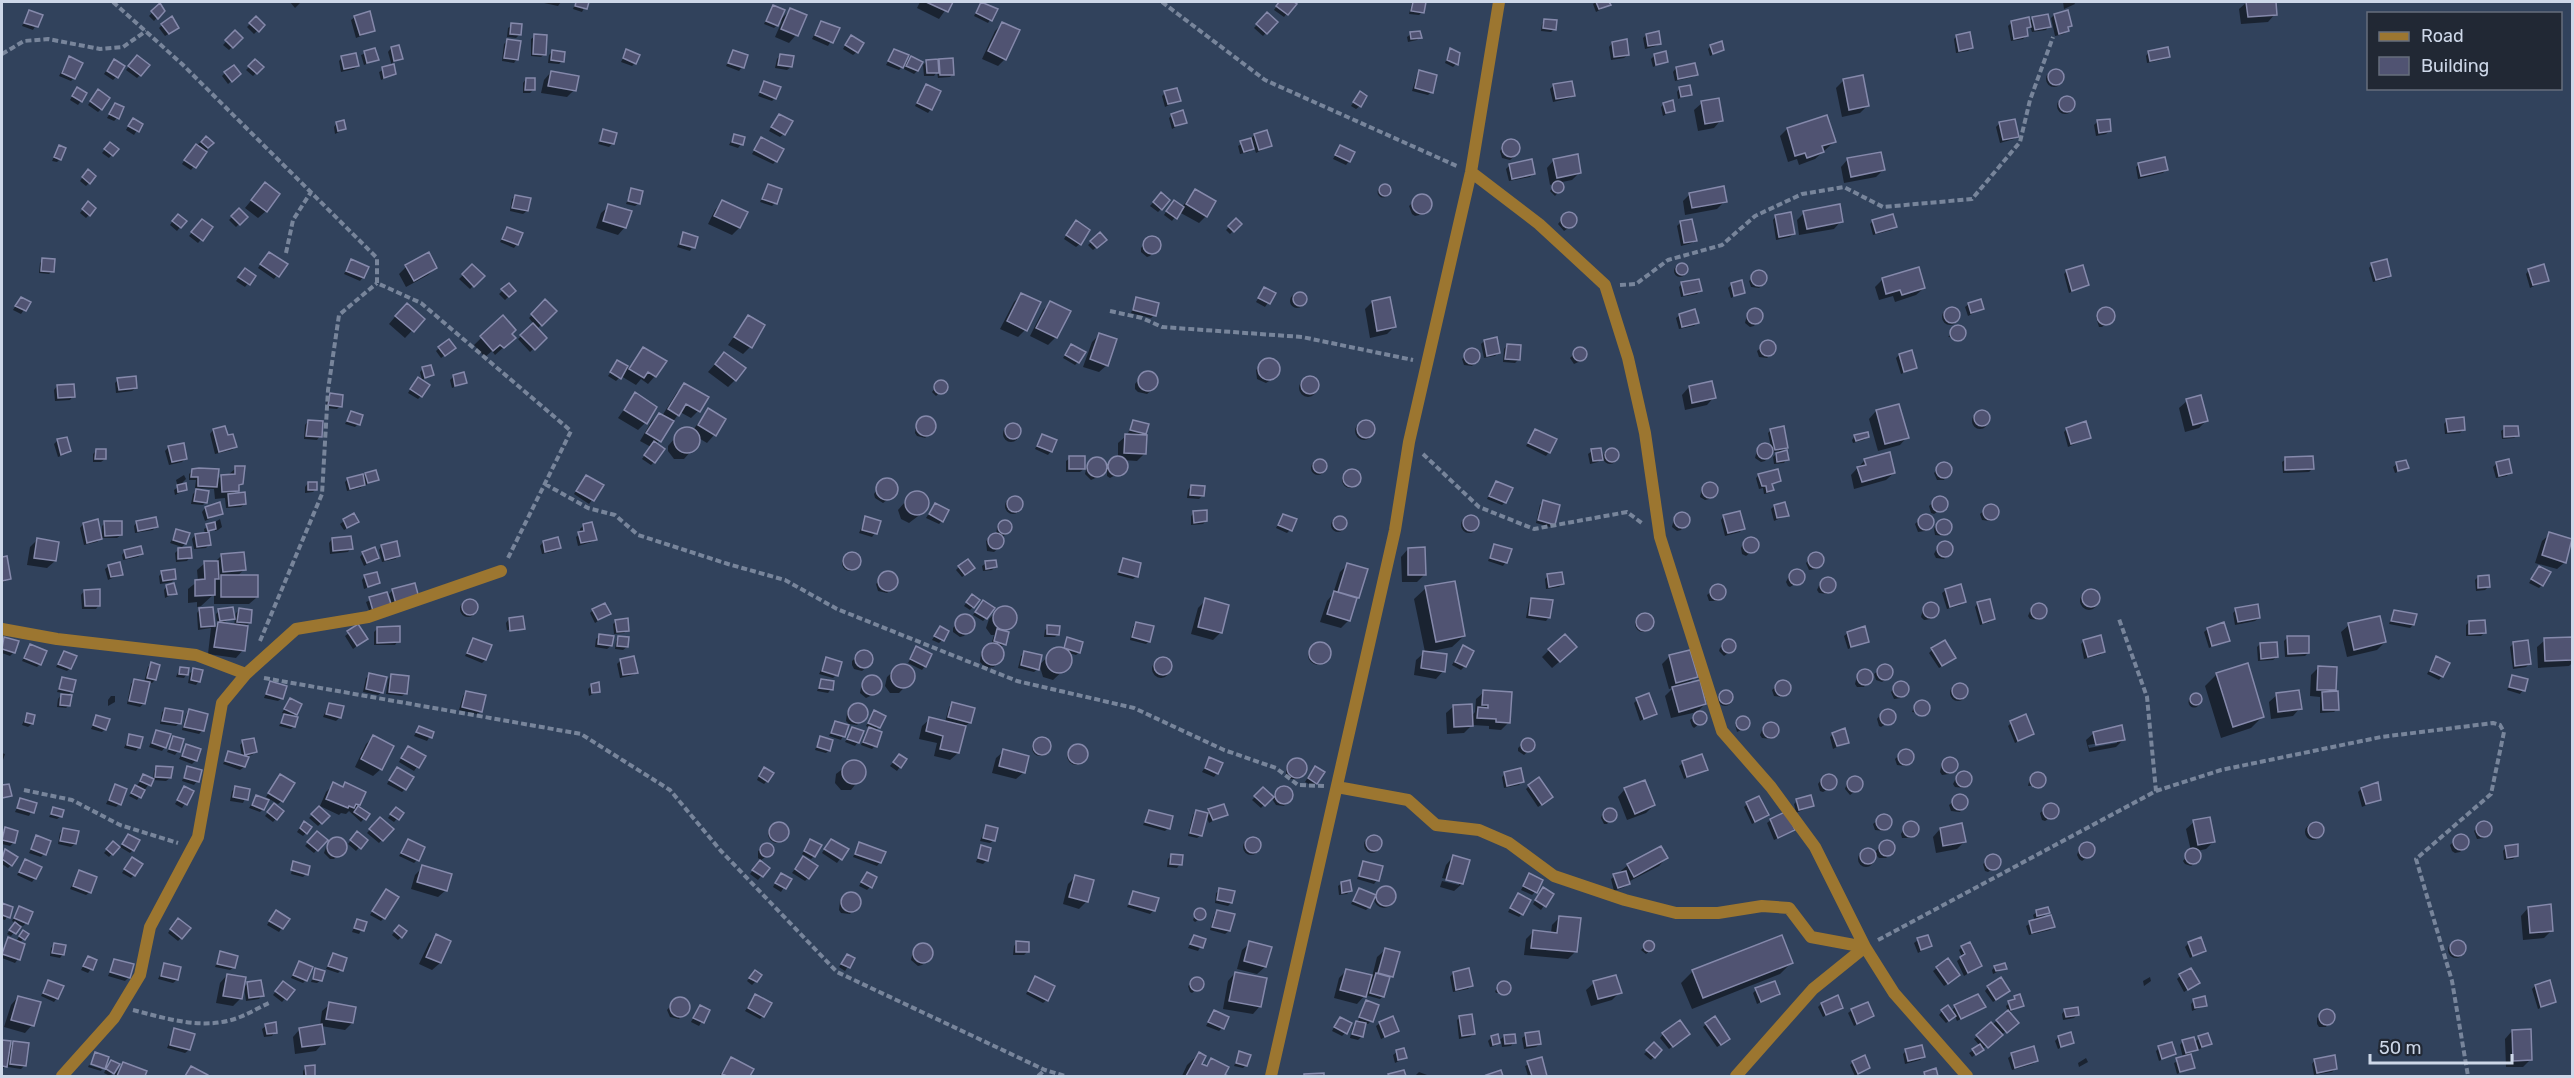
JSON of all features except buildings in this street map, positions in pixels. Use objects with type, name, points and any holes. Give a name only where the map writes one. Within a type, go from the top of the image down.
[{"type":"street","points":[[1271,1077],[1395,530],[1409,442],[1470,172],[1500,2]]},
{"type":"street","points":[[1470,172],[1539,225],[1605,285],[1628,358],[1645,433],[1660,537],[1722,730],[1772,787],[1815,847],[1865,948],[1894,993],[1967,1077]]},
{"type":"street","points":[[62,1077],[114,1018],[140,975],[150,927],[193,846],[200,826],[218,739],[222,703],[246,674],[296,629],[368,617],[501,571]]},
{"type":"street","points":[[2,629],[57,639],[196,655],[246,674]]},
{"type":"street","points":[[1337,787],[1408,800],[1436,825],[1479,830],[1509,843],[1554,876],[1625,900],[1676,913],[1718,913],[1762,906],[1789,908],[1811,937],[1865,948]]},
{"type":"street","points":[[1736,1077],[1813,989],[1865,948]]},
{"type":"path","points":[[113,2],[146,31],[377,258],[377,283],[339,315],[328,390],[322,494],[259,644]]},
{"type":"path","points":[[1162,2],[1265,80],[1470,172]]},
{"type":"path","points":[[2,54],[24,41],[48,39],[100,49],[123,47],[146,31]]},
{"type":"path","points":[[1605,285],[1636,284],[1668,260],[1722,245],[1755,216],[1802,194],[1844,187],[1883,207],[1972,199],[2020,141],[2030,100],[2053,37]]},
{"type":"path","points":[[286,253],[293,220],[311,192]]},
{"type":"path","points":[[377,283],[421,303],[571,431],[501,571]]},
{"type":"path","points":[[1110,311],[1142,318],[1162,327],[1302,337],[1427,363]]},
{"type":"path","points":[[1409,442],[1479,507],[1534,529],[1627,512],[1660,537]]},
{"type":"path","points":[[545,484],[588,508],[615,515],[638,535],[785,580],[837,609],[1017,681],[1134,708],[1224,750],[1276,768],[1298,785],[1337,787]]},
{"type":"path","points":[[2120,619],[2146,697],[2156,791]]},
{"type":"path","points":[[246,674],[581,735],[670,790],[721,851],[837,972],[1045,1070],[1065,1077]]},
{"type":"path","points":[[1865,948],[2156,791],[2221,770],[2381,737],[2493,723],[2500,725],[2504,732],[2491,794],[2416,859],[2452,981],[2468,1077]]},
{"type":"path","points":[[24,790],[72,800],[120,825],[165,841],[193,846]]},
{"type":"path","points":[[121,1007],[177,1022],[206,1024],[238,1018],[269,1003]]},
{"type":"path","points":[[1038,1077],[1045,1070]]}]
